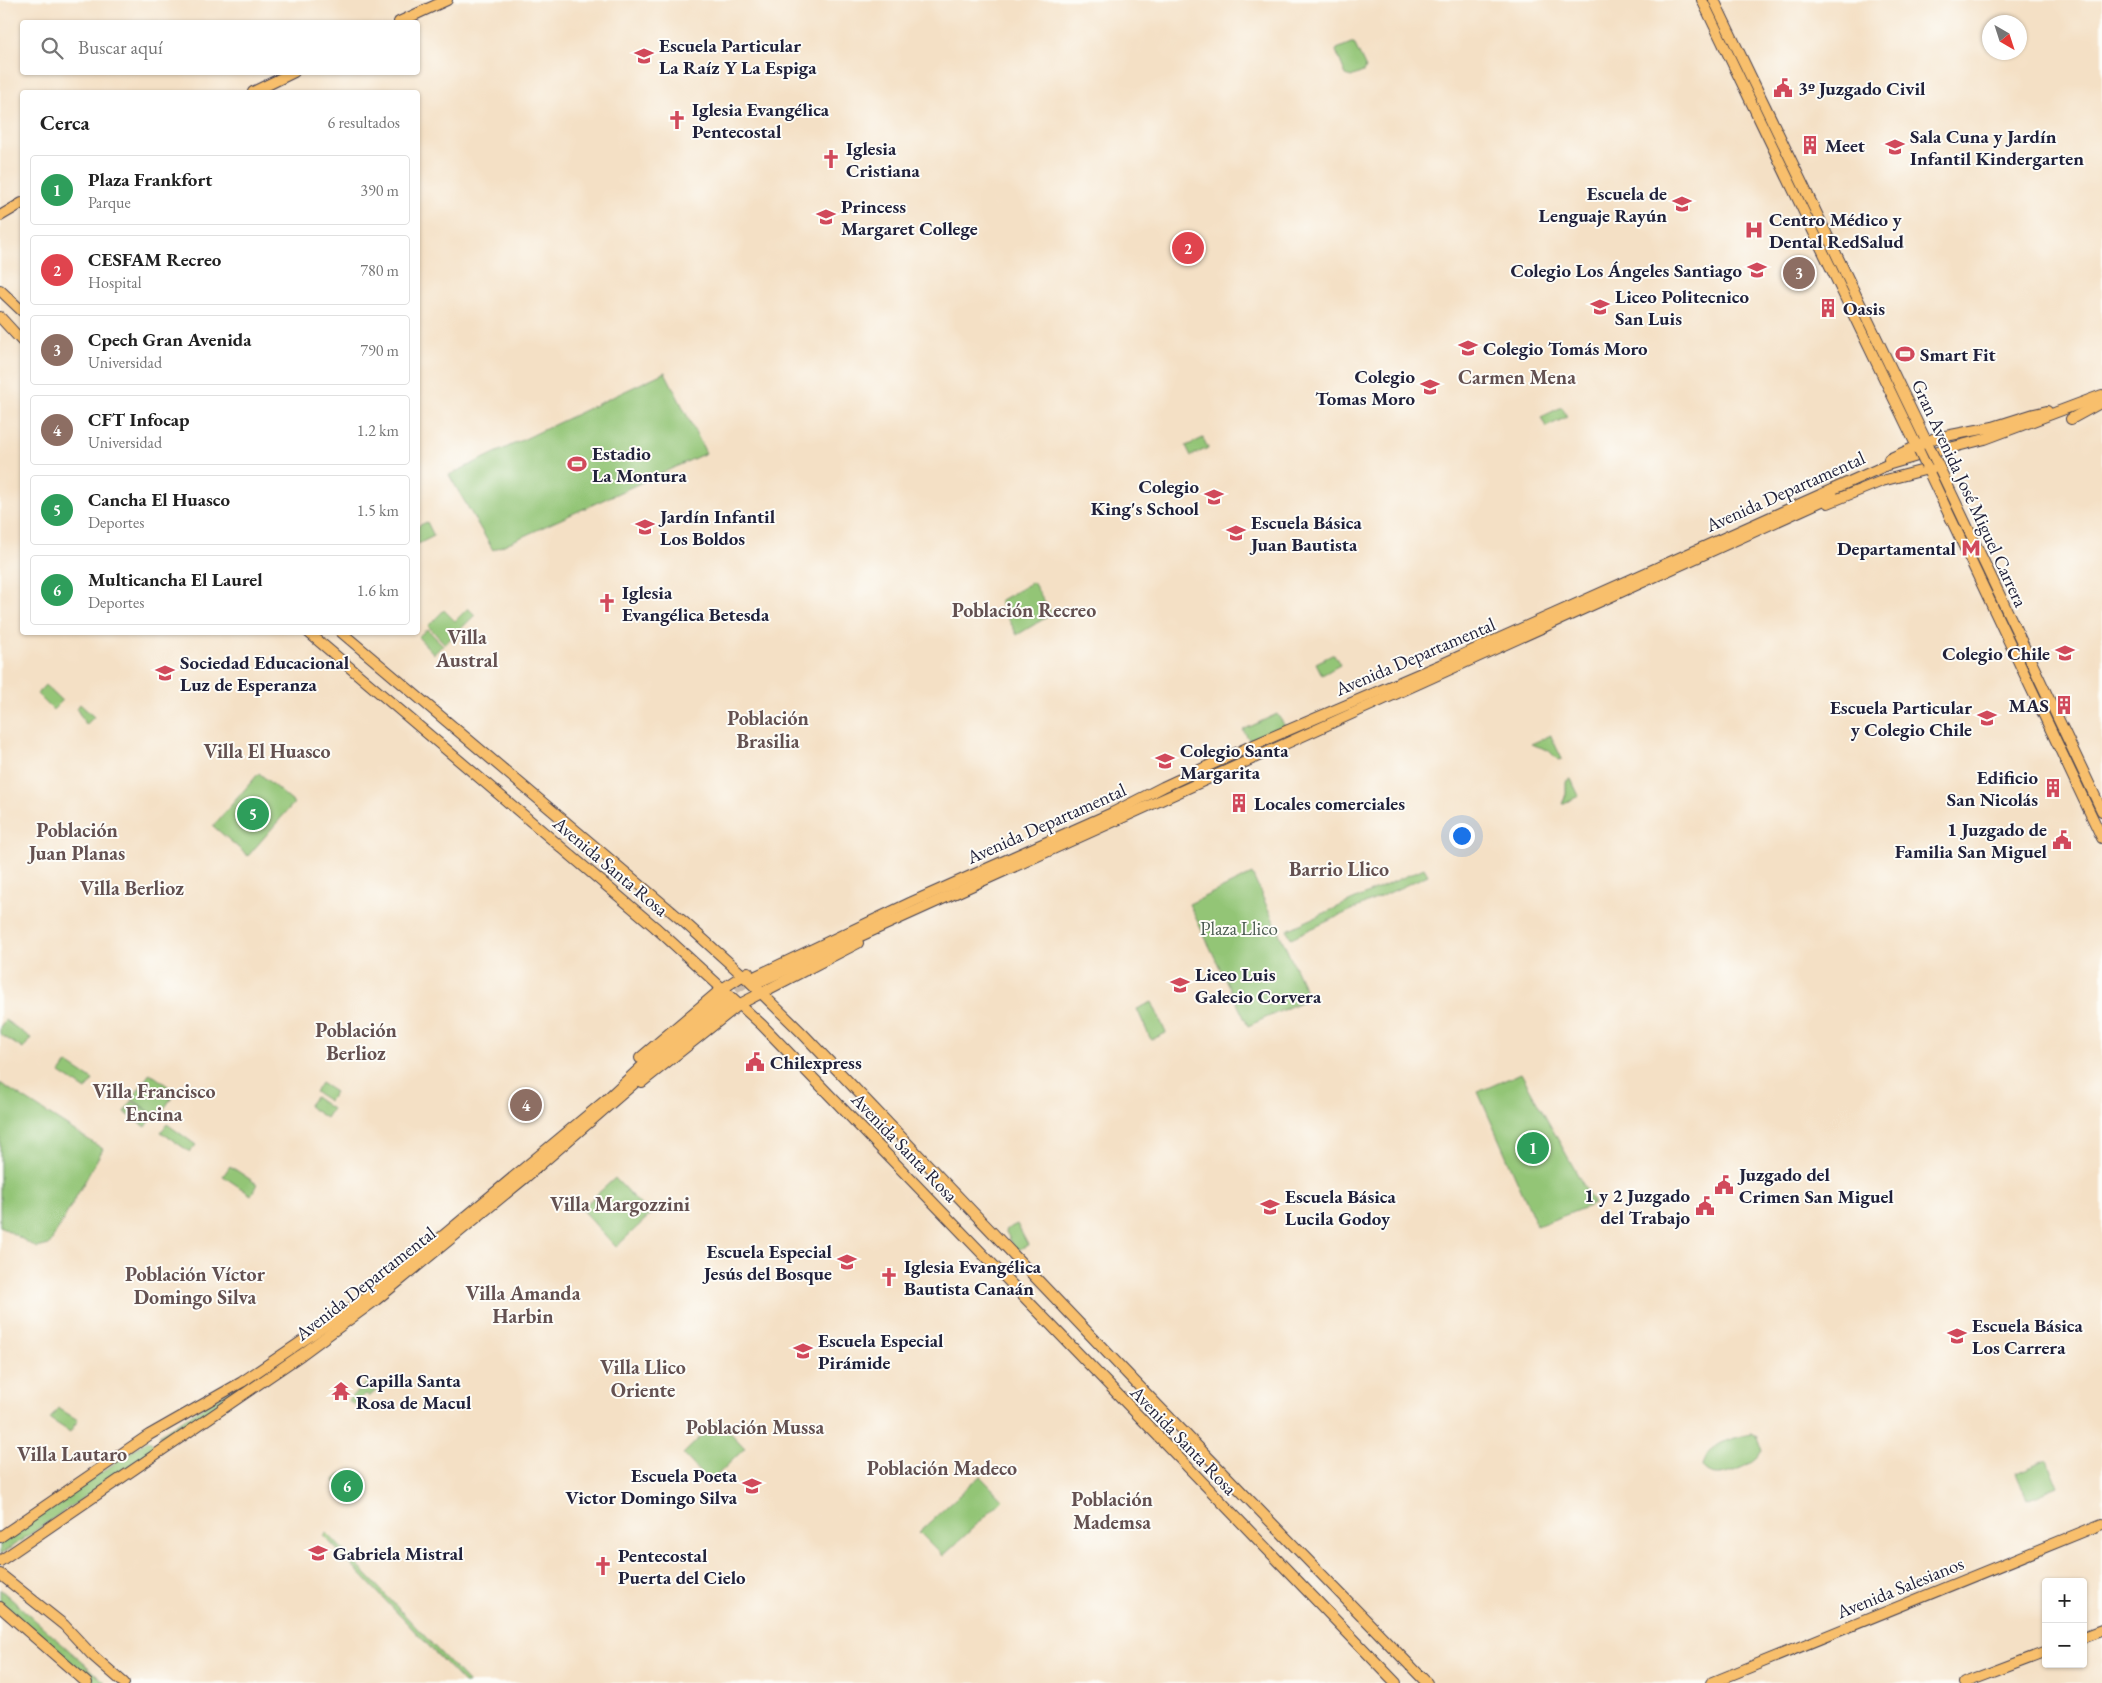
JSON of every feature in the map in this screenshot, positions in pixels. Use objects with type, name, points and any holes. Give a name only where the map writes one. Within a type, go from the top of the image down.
[{"type":"main road","points":[[403,20],[447,0]]},
{"type":"main road","name":"Gran Avenida José Miguel Carrera","points":[[1702,0],[1918,449],[2102,838]]},
{"type":"main road","name":"Gran Avenida José Miguel Carrera","points":[[1714,0],[1928,444],[2102,812]]},
{"type":"main road","points":[[257,90],[288,75]]},
{"type":"main road","points":[[2,216],[20,204]]},
{"type":"main road","points":[[0,290],[20,309]]},
{"type":"main road","points":[[0,317],[20,339]]},
{"type":"main road","name":"Avenida Departamental","points":[[758,984],[835,956],[877,929],[1360,712],[1776,519],[1887,465],[2069,414],[2102,395]]},
{"type":"main road","points":[[1776,519],[1804,497],[1918,449],[1935,438],[1993,427],[2034,414],[2069,414],[2102,402]]},
{"type":"main road","name":"Avenida Departamental","points":[[758,984],[867,924],[912,902],[1112,813],[1216,762],[1362,698],[1892,470],[1989,443],[2102,402]]},
{"type":"main road","points":[[1776,519],[1882,481],[1937,465]]},
{"type":"main road","name":"Avenida Santa Rosa","points":[[312,635],[627,902],[724,996],[740,1004],[808,1071],[1105,1383],[1396,1683]]},
{"type":"main road","name":"Avenida Santa Rosa","points":[[345,635],[651,894],[742,975],[758,984],[802,1033],[1146,1394],[1427,1683]]},
{"type":"main road","points":[[2027,680],[2036,672]]},
{"type":"main road","points":[[1360,712],[1359,706],[1362,698]]},
{"type":"main road","points":[[724,996],[742,975],[821,938],[867,924]]},
{"type":"main road","points":[[624,1092],[656,1073],[740,1004],[758,984]]},
{"type":"main road","name":"Avenida Departamental","points":[[0,1562],[301,1355],[376,1300],[525,1178],[624,1092],[724,996]]},
{"type":"main road","name":"Avenida Departamental","points":[[0,1537],[155,1431],[234,1387],[351,1308],[414,1260],[612,1094],[622,1079],[651,1048],[724,996]]},
{"type":"main road","name":"Avenida Salesianos","points":[[1711,1683],[2102,1524]]},
{"type":"main road","points":[[0,1574],[64,1625],[92,1655],[124,1683]]},
{"type":"main road","points":[[0,1607],[87,1683]]},
{"type":"main road","points":[[2087,1636],[2102,1630]]},
{"type":"main road","points":[[1964,1683],[2042,1654]]},
{"type":"green space","points":[[1354,43],[1366,68],[1363,72],[1351,77],[1346,75],[1336,51]]},
{"type":"green space","name":"Estadio La Montura","points":[[665,372],[706,453],[493,550],[449,475]]},
{"type":"green space","points":[[1562,407],[1567,417],[1546,427],[1541,417]]},
{"type":"green space","points":[[1203,438],[1208,448],[1191,456],[1186,446]]},
{"type":"green space","points":[[427,522],[434,536],[420,543],[420,525]]},
{"type":"green space","points":[[1033,582],[1052,614],[1017,635],[999,601]]},
{"type":"green space","points":[[468,608],[475,615],[445,644],[428,626],[444,610],[455,621]]},
{"type":"green space","points":[[427,629],[443,645],[434,654],[418,637]]},
{"type":"green space","points":[[1334,654],[1340,665],[1322,675],[1316,663]]},
{"type":"green space","points":[[45,685],[62,701],[53,710],[37,694]]},
{"type":"green space","points":[[80,704],[94,717],[86,725],[76,708]]},
{"type":"green space","points":[[1277,714],[1285,726],[1250,741],[1243,730]]},
{"type":"green space","points":[[1551,735],[1562,759],[1558,760],[1548,750],[1531,744]]},
{"type":"green space","points":[[259,773],[294,803],[248,856],[213,826]]},
{"type":"green space","points":[[1571,779],[1579,796],[1562,804],[1566,794],[1566,781]]},
{"type":"green space","points":[[1424,868],[1428,875],[1291,938],[1287,930]]},
{"type":"green space","name":"Plaza Llico","points":[[1252,874],[1309,998],[1248,1026],[1189,904]]},
{"type":"green space","points":[[1152,1002],[1166,1033],[1151,1040],[1137,1009]]},
{"type":"green space","points":[[5,1020],[31,1038],[23,1049],[0,1034],[0,1027]]},
{"type":"green space","points":[[67,1063],[93,1080],[86,1090],[60,1073]]},
{"type":"green space","points":[[150,1073],[176,1092],[158,1117],[154,1115],[146,1127],[124,1112],[132,1101],[153,1114],[132,1099]]},
{"type":"green space","points":[[1521,1073],[1594,1204],[1537,1226],[1478,1092]]},
{"type":"green space","points":[[0,1083],[103,1149],[49,1245],[37,1248],[0,1226]]},
{"type":"green space","points":[[321,1083],[335,1092],[329,1101],[315,1092]]},
{"type":"green space","points":[[315,1097],[332,1109],[326,1118],[308,1106]]},
{"type":"green space","points":[[167,1124],[196,1145],[190,1152],[161,1132]]},
{"type":"green space","points":[[230,1166],[257,1184],[251,1195],[223,1176]]},
{"type":"green space","points":[[615,1178],[650,1215],[616,1247],[581,1209]]},
{"type":"green space","points":[[1017,1224],[1028,1245],[1016,1251],[1005,1230]]},
{"type":"green space","points":[[339,1320],[329,1331],[168,1442],[159,1435]]},
{"type":"green space","points":[[370,1380],[378,1389],[369,1397],[366,1394],[353,1405],[348,1400]]},
{"type":"green space","points":[[58,1408],[78,1420],[70,1432],[50,1419]]},
{"type":"green space","points":[[718,1420],[745,1448],[710,1482],[683,1454]]},
{"type":"green space","points":[[1752,1434],[1757,1437],[1762,1451],[1751,1462],[1733,1472],[1715,1475],[1708,1473],[1702,1467],[1704,1459],[1721,1443]]},
{"type":"green space","points":[[148,1440],[157,1447],[0,1555],[0,1543]]},
{"type":"green space","points":[[2047,1460],[2058,1487],[2027,1500],[2016,1473]]},
{"type":"green space","points":[[342,1473],[358,1490],[350,1498],[334,1481]]},
{"type":"green space","points":[[980,1476],[1003,1500],[943,1556],[919,1532]]},
{"type":"green space","points":[[326,1533],[469,1683],[464,1683],[325,1537]]},
{"type":"green space","points":[[0,1589],[106,1683],[91,1683],[0,1604]]},
{"type":"tunnel","points":[[723,997],[754,977]]},
{"type":"place","name":"Escuela Particular La Raíz Y La Espiga","points":[[644,56]]},
{"type":"place","name":"3º Juzgado Civil","points":[[1783,88]]},
{"type":"place","name":"Iglesia Evangélica Pentecostal","points":[[677,120]]},
{"type":"place","name":"Meet","points":[[1810,145]]},
{"type":"place","name":"Sala Cuna y Jardín Infantil Kindergarten","points":[[1895,147]]},
{"type":"place","name":"Iglesia Cristiana","points":[[831,159]]},
{"type":"place","name":"Escuela de Lenguaje Rayún","points":[[1682,204]]},
{"type":"place","name":"Princess Margaret College","points":[[826,217]]},
{"type":"place","name":"Centro Médico y Dental RedSalud","points":[[1754,230]]},
{"type":"place","name":"CESFAM Recreo","points":[[1188,248]]},
{"type":"place","name":"Colegio Los Ángeles Santiago","points":[[1757,270]]},
{"type":"place","name":"Cpech Gran Avenida","points":[[1799,273]]},
{"type":"place","name":"Liceo Politecnico San Luis","points":[[1600,307]]},
{"type":"place","name":"Oasis","points":[[1828,308]]},
{"type":"place","name":"Colegio Tomás Moro","points":[[1468,348]]},
{"type":"place","name":"Smart Fit","points":[[1905,354]]},
{"type":"place","name":"Colegio Tomas Moro","points":[[1430,387]]},
{"type":"place","name":"Estadio La Montura","points":[[577,464]]},
{"type":"place","name":"Colegio King's School","points":[[1214,497]]},
{"type":"place","name":"Jardín Infantil Los Boldos","points":[[645,527]]},
{"type":"place","name":"Escuela Básica Juan Bautista","points":[[1236,533]]},
{"type":"place","name":"Departamental","points":[[1971,548]]},
{"type":"place","name":"Iglesia Evangélica Betesda","points":[[607,603]]},
{"type":"place","name":"Colegio Chile","points":[[2065,653]]},
{"type":"place","name":"Sociedad Educacional Luz de Esperanza","points":[[165,673]]},
{"type":"place","name":"MAS","points":[[2064,705]]},
{"type":"place","name":"Escuela Particular y Colegio Chile","points":[[1987,718]]},
{"type":"place","name":"Colegio Santa Margarita","points":[[1165,761]]},
{"type":"place","name":"Edificio San Nicolás","points":[[2053,788]]},
{"type":"place","name":"Locales comerciales","points":[[1239,803]]},
{"type":"place","name":"Cancha El Huasco","points":[[253,814]]},
{"type":"place","name":"1 Juzgado de Familia San Miguel","points":[[2062,840]]},
{"type":"place","name":"Liceo Luis Galecio Corvera","points":[[1180,985]]},
{"type":"place","name":"Chilexpress","points":[[755,1062]]},
{"type":"place","name":"CFT Infocap","points":[[526,1105]]},
{"type":"place","name":"Plaza Frankfort","points":[[1533,1148]]},
{"type":"place","name":"Juzgado del Crimen San Miguel","points":[[1724,1185]]},
{"type":"place","name":"1 y 2 Juzgado del Trabajo","points":[[1705,1206]]},
{"type":"place","name":"Escuela Básica Lucila Godoy","points":[[1270,1207]]},
{"type":"place","name":"Escuela Especial Jesús del Bosque","points":[[847,1262]]},
{"type":"place","name":"Iglesia Evangélica Bautista Canaán","points":[[889,1277]]},
{"type":"place","name":"Escuela Básica Los Carrera","points":[[1957,1336]]},
{"type":"place","name":"Escuela Especial Pirámide","points":[[803,1351]]},
{"type":"place","name":"Capilla Santa Rosa de Macul","points":[[341,1391]]},
{"type":"place","name":"Multicancha El Laurel","points":[[347,1486]]},
{"type":"place","name":"Escuela Poeta Victor Domingo Silva","points":[[752,1486]]},
{"type":"place","name":"Gabriela Mistral","points":[[318,1553]]},
{"type":"place","name":"Pentecostal Puerta del Cielo","points":[[603,1566]]},
{"type":"district","name":"Carmen Mena","points":[[1517,377]]},
{"type":"district","name":"Población Recreo","points":[[1024,610]]},
{"type":"district","name":"Villa Austral","points":[[467,648]]},
{"type":"district","name":"Población Brasilia","points":[[768,730]]},
{"type":"district","name":"Villa El Huasco","points":[[267,751]]},
{"type":"district","name":"Población Juan Planas","points":[[77,842]]},
{"type":"district","name":"Barrio Llico","points":[[1339,869]]},
{"type":"district","name":"Villa Berlioz","points":[[132,888]]},
{"type":"district","name":"Población Berlioz","points":[[356,1042]]},
{"type":"district","name":"Villa Francisco Encina","points":[[154,1102]]},
{"type":"district","name":"Villa Margozzini","points":[[620,1204]]},
{"type":"district","name":"Población Víctor Domingo Silva","points":[[195,1286]]},
{"type":"district","name":"Villa Amanda Harbin","points":[[523,1304]]},
{"type":"district","name":"Villa Llico Oriente","points":[[643,1378]]},
{"type":"district","name":"Población Mussa","points":[[755,1427]]},
{"type":"district","name":"Villa Lautaro","points":[[72,1454]]},
{"type":"district","name":"Población Madeco","points":[[942,1468]]},
{"type":"district","name":"Población Mademsa","points":[[1112,1510]]}]
